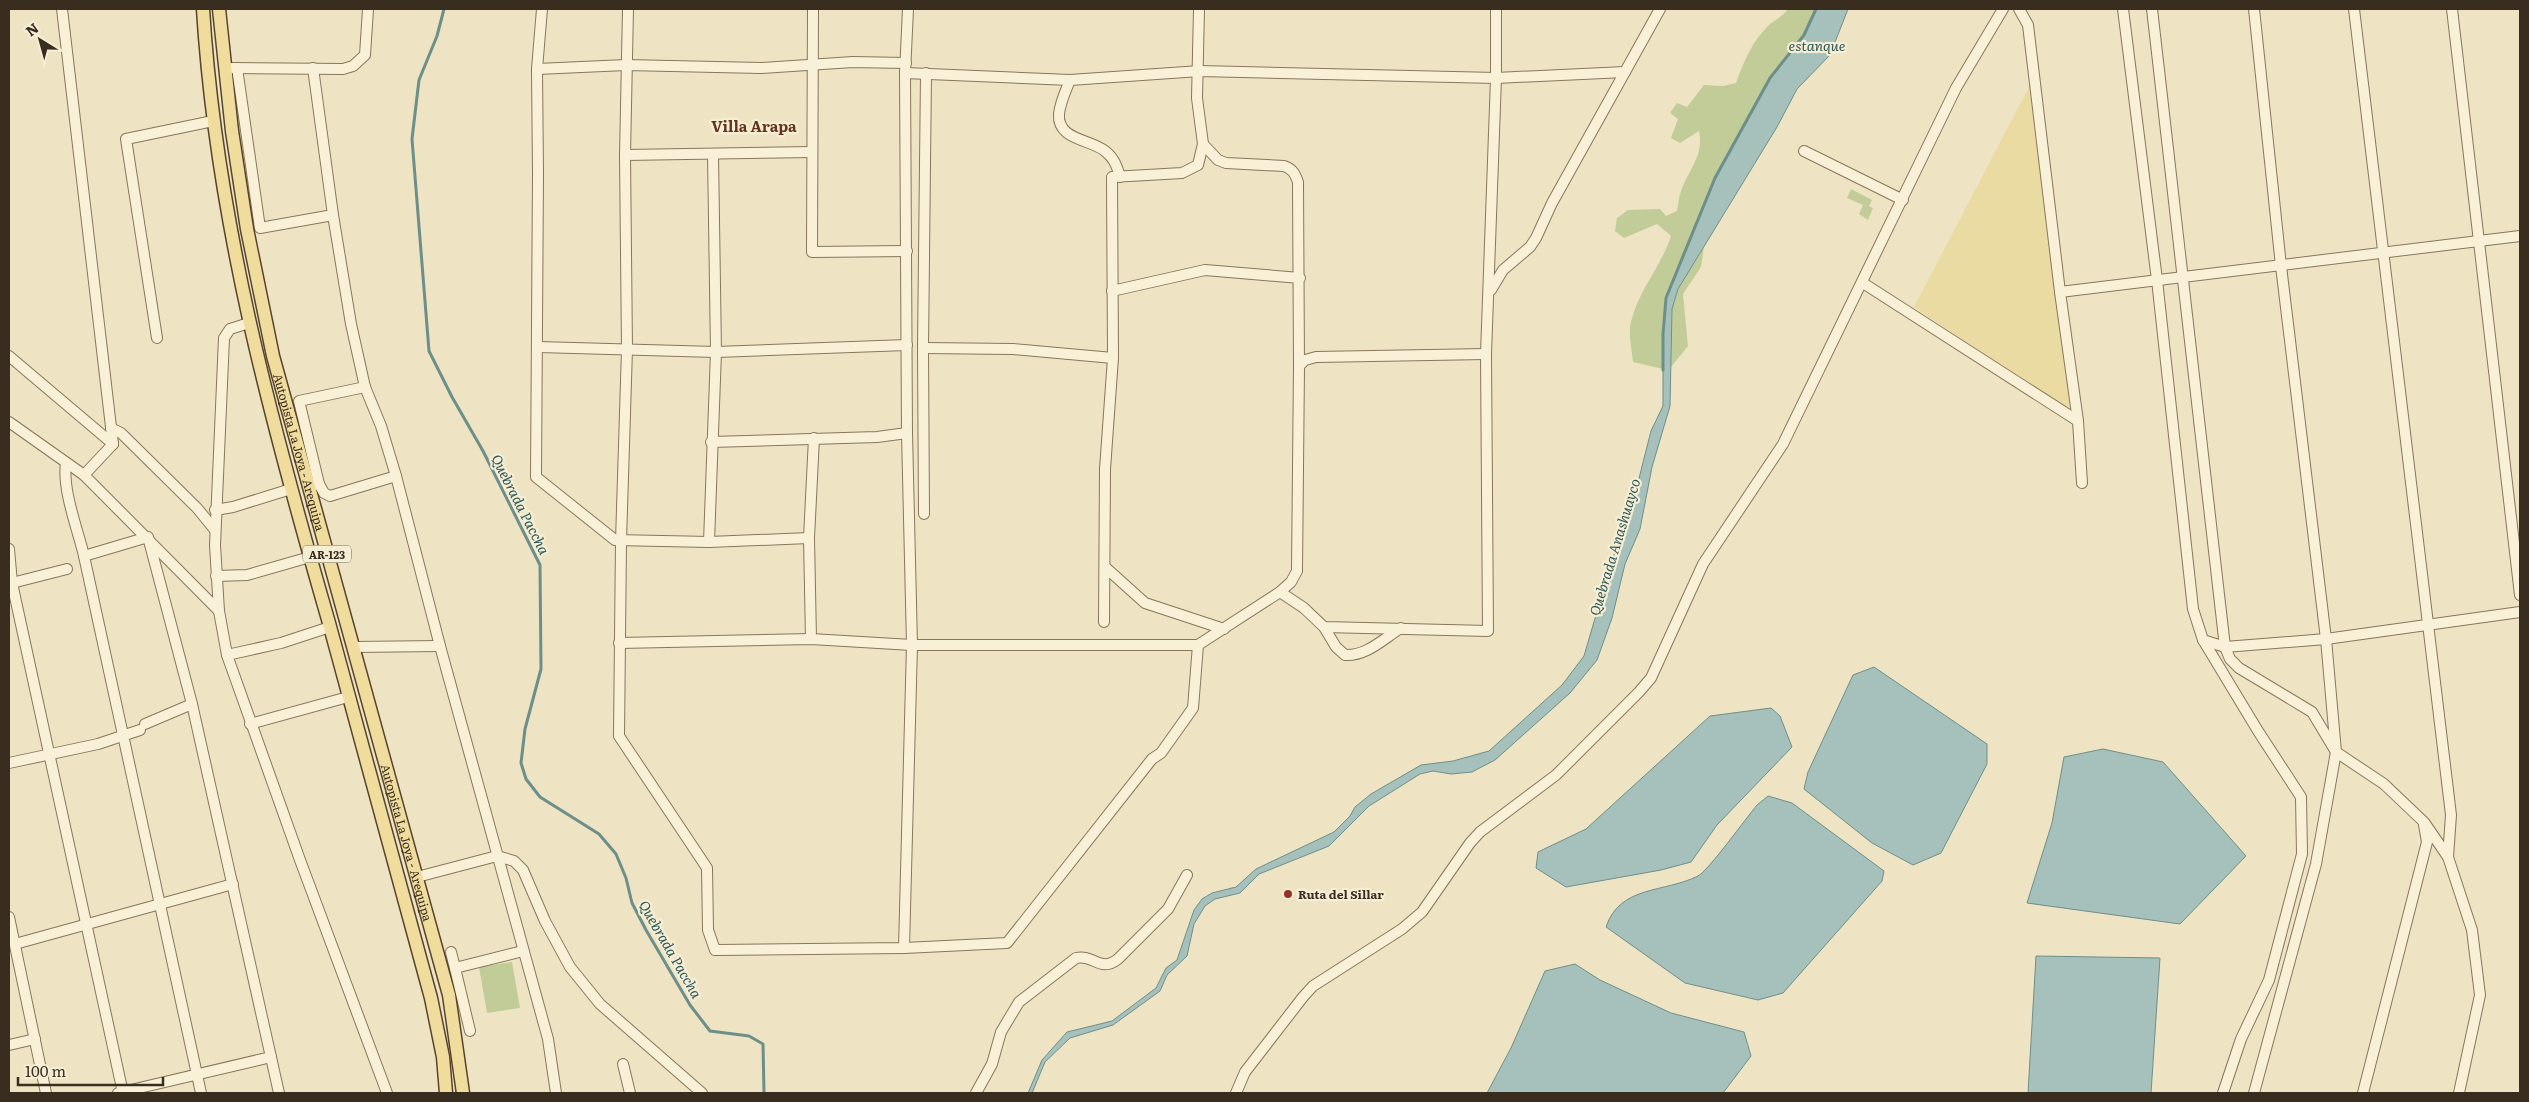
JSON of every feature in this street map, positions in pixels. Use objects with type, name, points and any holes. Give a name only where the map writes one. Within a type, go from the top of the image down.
[{"type":"main road","name":"Autopista La Joya - Arequipa","points":[[203,9],[213,122],[229,227],[249,324],[291,489],[431,998],[443,1057],[446,1093]]},
{"type":"main road","name":"Autopista La Joya - Arequipa","points":[[220,9],[231,68],[232,131],[255,269],[276,365],[313,485],[353,647],[449,995],[463,1093]]},
{"type":"street","points":[[62,9],[113,444]]},
{"type":"street","points":[[333,215],[260,228],[231,68],[343,69],[360,62],[365,55],[368,9]]},
{"type":"street","points":[[542,9],[537,69],[538,347],[534,449],[536,478],[615,540],[709,542],[809,538]]},
{"type":"street","points":[[628,9],[625,155],[627,349],[621,541],[618,736],[707,868],[708,930],[715,950],[904,948],[1007,943],[1152,759],[1161,753],[1193,708],[1198,645]]},
{"type":"street","points":[[813,9],[812,252],[907,251]]},
{"type":"street","points":[[904,948],[912,645],[907,433],[905,68],[908,9]]},
{"type":"street","points":[[1104,622],[1106,469],[1113,358],[1112,177],[1182,173],[1192,170],[1198,165],[1203,144],[1197,98],[1200,70],[1199,9]]},
{"type":"street","points":[[1324,627],[1401,627],[1488,631],[1486,354],[1496,78],[1496,9]]},
{"type":"street","points":[[1489,294],[1503,270],[1530,247],[1552,203],[1660,9]]},
{"type":"street","points":[[1238,1088],[1254,1061],[1313,986],[1402,929],[1422,912],[1470,843],[1480,832],[1556,775],[1639,692],[1650,678],[1703,564],[1783,444],[1863,283],[1956,88],[2003,9]]},
{"type":"street","points":[[2019,9],[2028,26],[2060,292],[2078,421],[2082,483]]},
{"type":"street","points":[[2123,9],[2157,280],[2193,609],[2203,640],[2258,731],[2301,797],[2302,854],[2269,980],[2241,1039],[2224,1093]]},
{"type":"street","points":[[2152,9],[2225,647],[2230,659],[2239,668],[2312,712],[2336,752],[2384,784],[2424,822],[2448,857],[2472,930],[2480,995],[2460,1091]]},
{"type":"street","points":[[2254,9],[2280,266],[2326,639],[2336,752],[2316,864],[2254,1093]]},
{"type":"street","points":[[2354,9],[2450,815],[2448,857]]},
{"type":"street","points":[[2452,9],[2520,595]]},
{"type":"street","points":[[537,69],[626,65],[761,68],[812,64],[905,68],[926,73],[1070,80],[1200,70],[1496,78],[1625,72]]},
{"type":"street","points":[[313,68],[333,215],[351,324],[366,388],[381,426],[396,476],[440,646],[548,1039],[556,1093]]},
{"type":"street","points":[[924,514],[923,348],[926,73]]},
{"type":"street","points":[[1070,80],[1059,114],[1064,130],[1105,150],[1115,161],[1120,177]]},
{"type":"street","points":[[157,338],[126,139],[213,122]]},
{"type":"street","points":[[619,643],[811,639],[912,645],[1198,645],[1280,592],[1291,582],[1297,571],[1300,278],[1298,182],[1291,169],[1284,166],[1226,163],[1218,160],[1203,144]]},
{"type":"street","points":[[1804,151],[1903,200]]},
{"type":"street","points":[[625,155],[812,152]]},
{"type":"street","points":[[709,542],[711,442],[716,352],[713,154]]},
{"type":"street","points":[[2060,292],[2479,243],[2520,236]]},
{"type":"street","points":[[1112,291],[1205,270],[1300,278]]},
{"type":"street","points":[[1863,283],[2078,421]]},
{"type":"street","points":[[249,324],[230,329],[224,338],[215,510],[216,576],[226,655],[387,1093]]},
{"type":"street","points":[[538,347],[716,352],[907,345]]},
{"type":"street","points":[[923,348],[1013,349],[1113,358]]},
{"type":"street","points":[[1299,366],[1305,360],[1316,357],[1486,354]]},
{"type":"street","points":[[9,356],[113,444]]},
{"type":"street","points":[[366,388],[299,401],[313,485],[330,496],[396,476]]},
{"type":"street","points":[[9,422],[84,475],[116,509],[148,537],[219,611]]},
{"type":"street","points":[[111,428],[122,433],[197,508],[216,530]]},
{"type":"street","points":[[711,442],[877,437],[907,433]]},
{"type":"street","points":[[811,639],[809,538],[814,438]]},
{"type":"street","points":[[84,475],[113,444]]},
{"type":"street","points":[[66,463],[64,474],[84,556],[201,1093]]},
{"type":"street","points":[[215,510],[233,507],[291,489]]},
{"type":"street","points":[[84,556],[148,537]]},
{"type":"street","points":[[148,537],[192,704],[279,1093]]},
{"type":"street","points":[[9,549],[12,583],[122,1093],[271,1058]]},
{"type":"street","points":[[216,576],[247,575],[310,557]]},
{"type":"street","points":[[1105,567],[1145,603],[1224,629]]},
{"type":"street","points":[[12,583],[68,569]]},
{"type":"street","points":[[1280,592],[1304,608],[1324,627],[1336,647],[1344,655],[1354,655],[1376,645],[1401,627]]},
{"type":"street","points":[[2203,640],[2225,647],[2326,639],[2520,612]]},
{"type":"street","points":[[226,655],[281,643],[330,627]]},
{"type":"street","points":[[353,647],[440,646]]},
{"type":"street","points":[[250,724],[348,697]]},
{"type":"street","points":[[9,763],[122,737],[192,704]]},
{"type":"street","points":[[2363,1093],[2427,842],[2424,822]]},
{"type":"street","points":[[417,877],[497,856],[514,861],[523,870],[545,921],[570,967],[600,1004],[702,1093]]},
{"type":"street","points":[[976,1093],[992,1064],[1001,1032],[1019,1002],[1076,958],[1083,956],[1102,965],[1111,964],[1118,959],[1168,909],[1187,874]]},
{"type":"street","points":[[15,944],[159,907],[233,884]]},
{"type":"street","points":[[9,917],[15,944],[14,969],[35,1039],[46,1093]]},
{"type":"street","points":[[455,968],[523,951]]},
{"type":"street","points":[[451,952],[470,1031]]},
{"type":"street","points":[[9,1045],[35,1039]]},
{"type":"street","points":[[623,1064],[630,1093]]},
{"type":"green space","points":[[1788,9],[1816,9],[1804,35],[1770,78],[1715,178],[1666,298],[1663,369],[1633,362],[1630,332],[1634,311],[1662,258],[1671,236],[1657,224],[1624,238],[1615,231],[1617,218],[1628,210],[1660,209],[1666,216],[1677,211],[1684,183],[1698,155],[1700,140],[1699,131],[1680,143],[1671,138],[1678,119],[1670,113],[1677,103],[1687,107],[1704,85],[1723,86],[1736,83],[1752,46],[1767,27]]},
{"type":"green space","points":[[1851,189],[1872,200],[1869,206],[1873,208],[1868,220],[1859,214],[1863,205],[1847,198]]},
{"type":"green space","points":[[1704,247],[1701,267],[1683,294],[1688,346],[1671,367],[1672,309],[1678,289]]},
{"type":"green space","points":[[512,962],[520,1008],[487,1013],[479,967]]},
{"type":"sand","points":[[2030,85],[2075,415],[1914,307]]},
{"type":"water","name":"estanque","points":[[1816,9],[1848,9],[1830,55],[1797,89],[1777,127],[1678,289],[1672,309],[1670,406],[1652,467],[1640,529],[1625,564],[1612,618],[1597,660],[1570,693],[1495,760],[1472,772],[1451,774],[1433,771],[1420,774],[1369,806],[1329,846],[1259,874],[1240,893],[1215,899],[1205,906],[1194,924],[1187,956],[1167,975],[1160,991],[1113,1025],[1070,1038],[1045,1062],[1032,1093],[1028,1093],[1042,1060],[1067,1032],[1112,1021],[1156,988],[1166,968],[1177,960],[1194,910],[1202,899],[1212,893],[1236,887],[1256,869],[1334,832],[1350,816],[1355,807],[1371,794],[1421,765],[1453,761],[1489,751],[1562,685],[1584,656],[1612,560],[1632,506],[1651,431],[1663,406],[1663,334],[1666,298],[1715,178],[1770,78],[1804,35]]},
{"type":"water","points":[[1874,667],[1987,744],[1987,764],[1941,853],[1913,865],[1872,843],[1804,789],[1808,772],[1853,675]]},
{"type":"water","points":[[1771,708],[1780,716],[1792,747],[1717,825],[1691,862],[1661,870],[1566,887],[1536,868],[1538,852],[1586,829],[1710,716]]},
{"type":"water","points":[[2103,749],[2163,762],[2246,856],[2180,924],[2027,903],[2052,823],[2064,757]]},
{"type":"water","points":[[1768,796],[1792,803],[1884,871],[1882,881],[1783,993],[1758,1000],[1685,983],[1606,927],[1613,913],[1632,897],[1685,881],[1703,872],[1757,805]]},
{"type":"water","points":[[2036,956],[2160,958],[2151,1093],[2028,1093]]},
{"type":"water","points":[[1575,964],[1600,980],[1671,1013],[1744,1032],[1751,1056],[1723,1093],[1487,1093],[1511,1048],[1545,971]]},
{"type":"waterway","name":"Quebrada Paccha","points":[[444,9],[437,36],[419,80],[412,139],[429,351],[452,397],[483,451],[540,565],[541,669],[525,729],[521,763],[526,779],[540,797],[599,834],[616,854],[626,878],[632,903],[646,930],[690,1005],[710,1031],[749,1036],[763,1044],[764,1093]]},
{"type":"waterway","name":"Quebrada Anashuayco","points":[[1663,370],[1666,298],[1715,178],[1770,78],[1804,35],[1816,9]]},
{"type":"place","name":"Ruta del Sillar","points":[[1288,894]]},
{"type":"district","name":"Villa Arapa","points":[[754,125]]}]
